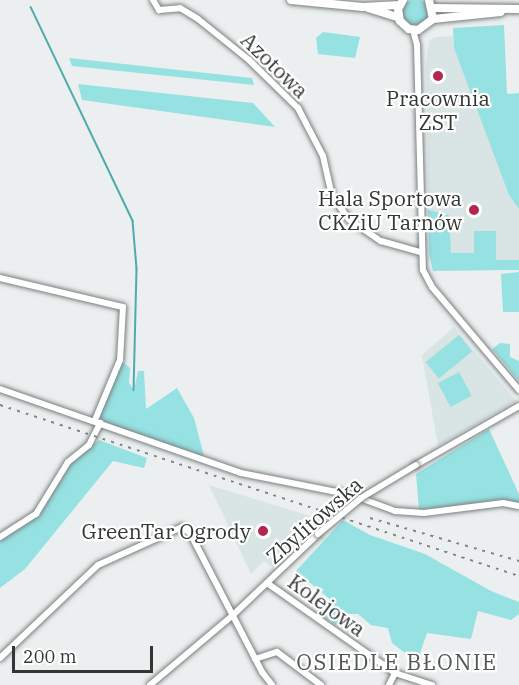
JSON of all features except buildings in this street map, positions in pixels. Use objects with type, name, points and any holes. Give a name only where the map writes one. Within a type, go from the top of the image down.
[{"type":"main road","points":[[291,0],[363,7],[399,16],[413,30],[422,29],[433,19],[492,15],[505,10]]},
{"type":"main road","points":[[363,7],[401,3],[399,16]]},
{"type":"main road","points":[[433,19],[431,4],[519,9]]},
{"type":"street","name":"Azotowa","points":[[153,0],[159,10],[180,8],[198,19],[249,60],[298,108],[323,156],[332,196],[349,219],[381,241],[420,252]]},
{"type":"street","points":[[417,45],[422,29]]},
{"type":"street","points":[[413,30],[417,45],[420,252],[423,270],[432,287],[519,390]]},
{"type":"street","points":[[0,278],[123,307],[120,360],[89,445],[68,462],[36,514],[0,537]]},
{"type":"street","points":[[0,389],[241,473],[341,492],[395,511],[424,513],[503,503],[519,506]]},
{"type":"street","name":"Zbylitowska","points":[[150,685],[233,615],[318,534],[361,498],[519,406]]},
{"type":"street","points":[[0,658],[98,565],[176,527],[190,533],[255,659],[272,685]]},
{"type":"street","name":"Kolejowa","points":[[267,583],[395,673],[430,685]]},
{"type":"street","points":[[255,659],[277,652],[321,685]]},
{"type":"street","points":[[389,685],[395,673]]},
{"type":"shaded area","points":[[416,-1],[425,3],[429,12],[425,21],[416,25],[407,21],[403,12],[407,3]]},
{"type":"shaded area","points":[[504,25],[507,94],[519,93],[519,209],[509,195],[454,48],[453,28]]},
{"type":"shaded area","points":[[323,32],[360,37],[355,58],[318,54],[316,38]]},
{"type":"shaded area","name":"Hala Sportowa CKZiU Tarnów","points":[[453,36],[454,48],[519,209],[519,270],[429,254],[426,62],[429,41],[435,37]]},
{"type":"shaded area","points":[[69,58],[252,78],[254,85],[72,66]]},
{"type":"shaded area","points":[[78,84],[253,103],[275,127],[82,100]]},
{"type":"shaded area","points":[[428,210],[449,215],[451,253],[474,253],[474,231],[496,231],[496,260],[519,260],[519,270],[433,271],[429,254]]},
{"type":"shaded area","points":[[519,272],[519,312],[503,312],[501,274]]},
{"type":"shaded area","points":[[454,327],[516,401],[438,446],[422,355]]},
{"type":"shaded area","points":[[459,335],[472,351],[439,378],[426,362]]},
{"type":"shaded area","points":[[500,343],[510,344],[510,357],[519,361],[519,381],[492,349]]},
{"type":"shaded area","points":[[124,363],[130,368],[129,383],[134,390],[138,371],[144,371],[146,409],[177,388],[194,418],[205,460],[100,420],[99,415],[118,365]]},
{"type":"shaded area","points":[[459,372],[472,396],[450,407],[438,383]]},
{"type":"shaded area","points":[[489,429],[519,494],[519,503],[490,501],[419,510],[416,474]]},
{"type":"shaded area","points":[[99,440],[147,458],[144,468],[113,461],[25,569],[0,588],[0,539],[40,514],[72,462]]},
{"type":"shaded area","points":[[209,485],[320,519],[273,567],[264,561],[251,574]]},
{"type":"shaded area","points":[[343,520],[370,535],[425,554],[491,591],[519,602],[519,614],[511,620],[478,611],[471,639],[427,633],[417,662],[392,643],[388,628],[371,625],[358,614],[348,614],[339,627],[322,616],[332,601],[296,571]]},
{"type":"waterway","points":[[31,7],[133,221],[137,269],[134,390]]},
{"type":"railway","points":[[0,405],[519,576]]},
{"type":"railway","points":[[370,518],[519,561]]},
{"type":"place","name":"Pracownia ZST","points":[[438,76]]},
{"type":"place","name":"Hala Sportowa CKZiU Tarnów","points":[[474,210]]},
{"type":"place","name":"GreenTar Ogrody","points":[[263,531]]},
{"type":"district","name":"OSIEDLE BŁONIE","points":[[397,662]]}]
